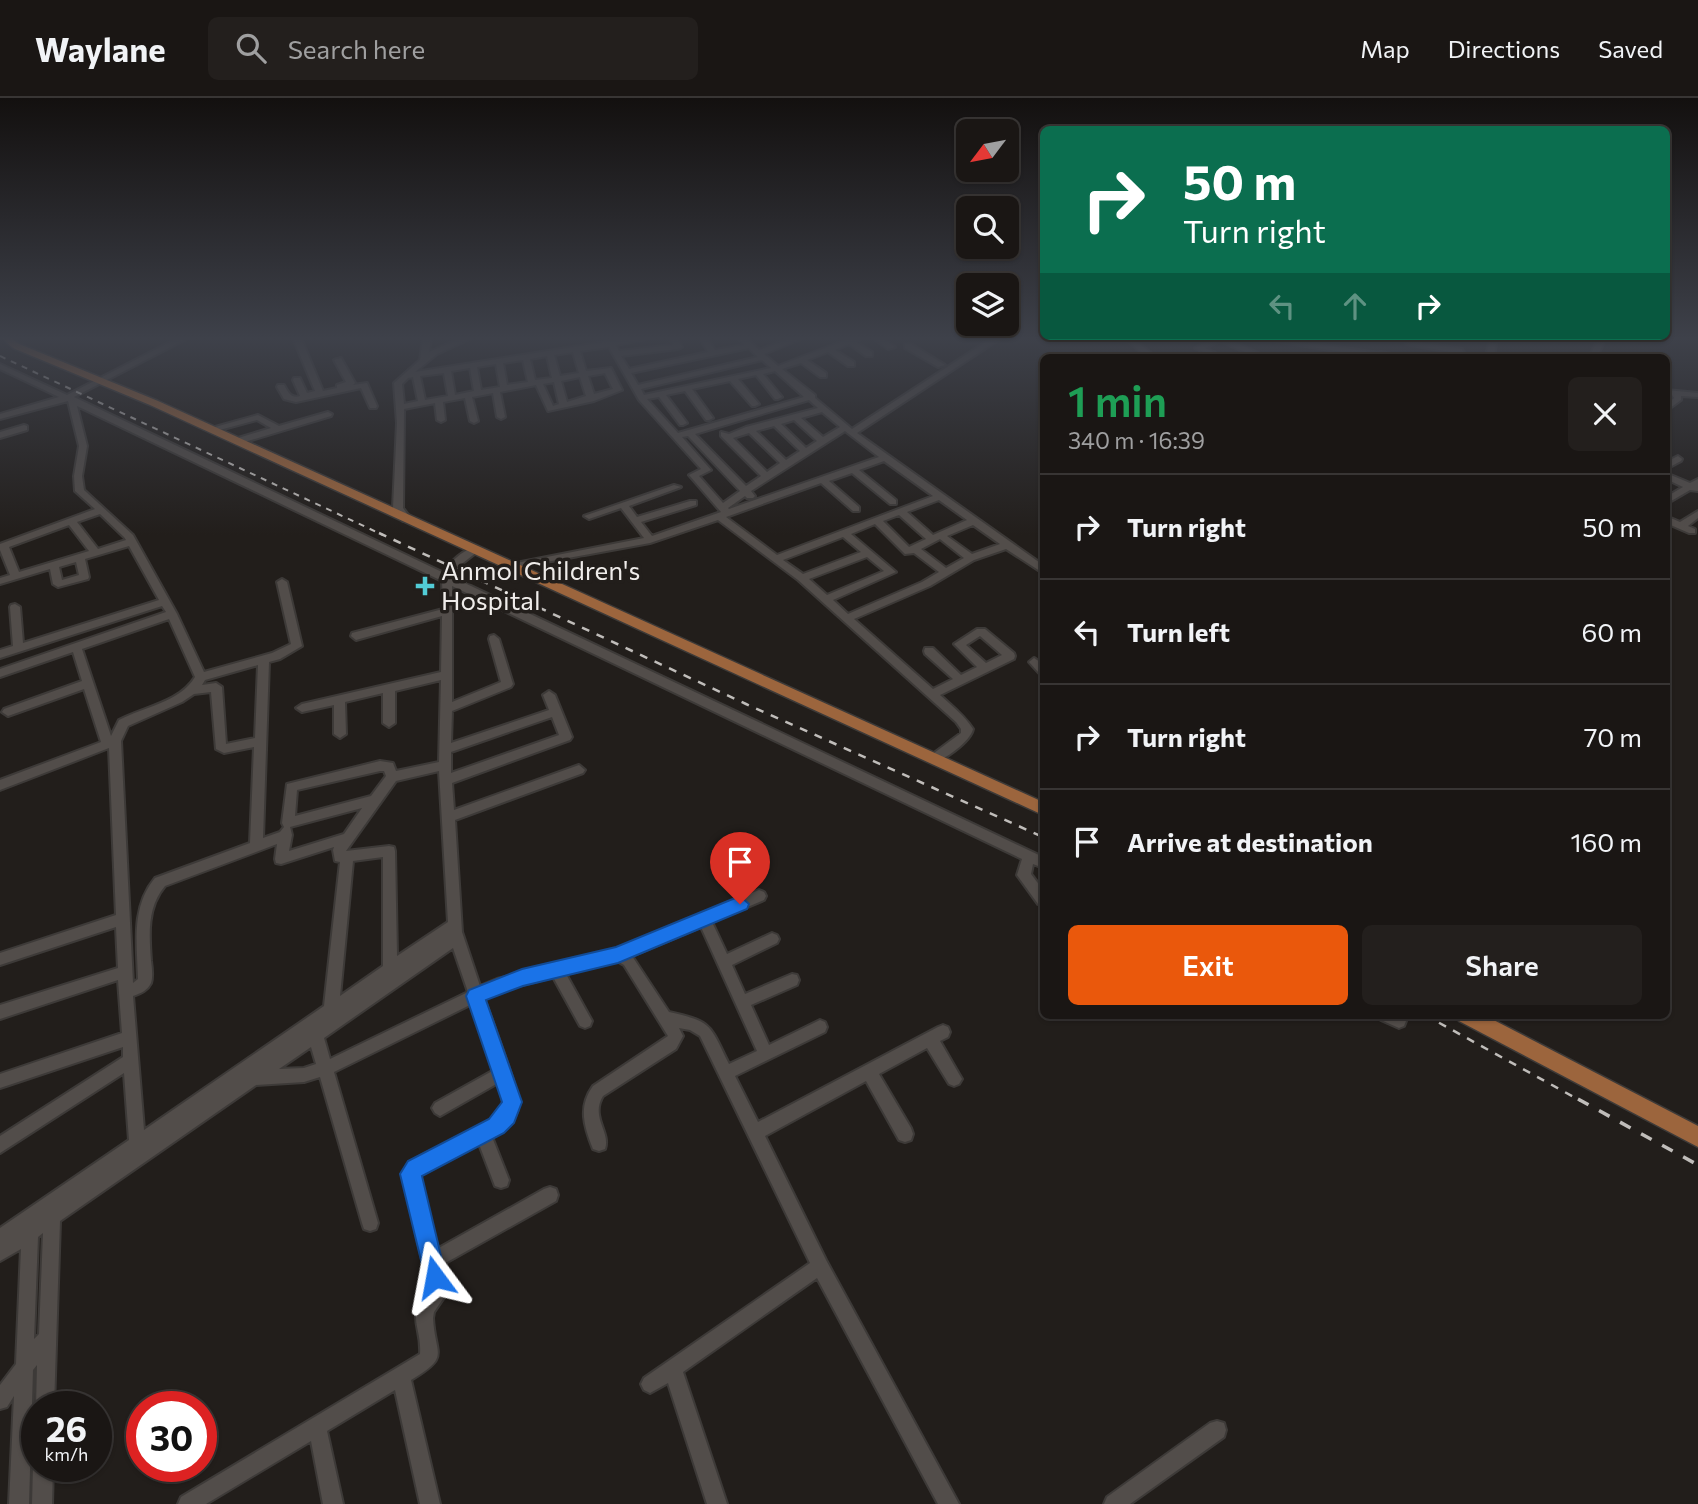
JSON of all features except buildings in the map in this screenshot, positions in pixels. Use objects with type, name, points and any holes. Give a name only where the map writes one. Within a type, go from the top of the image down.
[{"type":"main road","points":[[152,404],[1040,808]]},
{"type":"main road","points":[[1474,1019],[1698,1137]]},
{"type":"street","points":[[0,417],[48,404]]},
{"type":"street","points":[[70,404],[83,446],[78,486],[131,542],[172,614],[201,677]]},
{"type":"street","points":[[80,404],[1040,862]]},
{"type":"street","points":[[400,404],[398,508],[406,519]]},
{"type":"street","points":[[400,407],[419,404]]},
{"type":"street","points":[[439,404],[441,420]]},
{"type":"street","points":[[470,404],[474,421]]},
{"type":"street","points":[[501,404],[501,417]]},
{"type":"street","points":[[548,404],[551,409],[573,404]]},
{"type":"street","points":[[647,404],[707,470],[693,475],[724,512],[826,599],[967,729],[960,740],[934,759]]},
{"type":"street","points":[[668,404],[683,423]]},
{"type":"street","points":[[699,404],[712,421],[766,476]]},
{"type":"street","points":[[678,436],[712,421],[747,416],[789,404]]},
{"type":"street","points":[[819,404],[849,430],[938,497],[1040,567]]},
{"type":"street","points":[[849,430],[886,404]]},
{"type":"street","points":[[724,512],[745,491],[766,476],[892,404]]},
{"type":"street","points":[[727,437],[825,409]]},
{"type":"street","points":[[237,441],[328,414]]},
{"type":"street","points":[[747,416],[752,428],[786,464]]},
{"type":"street","points":[[212,429],[258,417],[278,429]]},
{"type":"street","points":[[796,418],[823,442]]},
{"type":"street","points":[[775,423],[806,452]]},
{"type":"street","points":[[0,435],[24,428]]},
{"type":"street","points":[[690,433],[758,504]]},
{"type":"street","points":[[511,567],[650,540],[724,512],[758,504],[886,458]]},
{"type":"street","points":[[855,470],[893,502]]},
{"type":"street","points":[[1670,478],[1695,487]]},
{"type":"street","points":[[824,481],[856,509]]},
{"type":"street","points":[[589,516],[677,487]]},
{"type":"street","points":[[1670,500],[1695,487]]},
{"type":"street","points":[[776,559],[938,497]]},
{"type":"street","points":[[635,521],[693,503]]},
{"type":"street","points":[[623,505],[650,540]]},
{"type":"street","points":[[1,544],[71,521],[99,507]]},
{"type":"street","points":[[1,544],[99,507]]},
{"type":"street","points":[[901,512],[971,558]]},
{"type":"street","points":[[1681,526],[1698,514]]},
{"type":"street","points":[[71,521],[95,552]]},
{"type":"street","points":[[877,521],[908,552],[972,521]]},
{"type":"street","points":[[1670,521],[1692,531]]},
{"type":"street","points":[[826,599],[891,572],[845,534]]},
{"type":"street","points":[[0,581],[131,542]]},
{"type":"street","points":[[1,544],[16,576]]},
{"type":"street","points":[[847,618],[926,584],[971,558],[1007,545]]},
{"type":"street","points":[[914,548],[945,572]]},
{"type":"street","points":[[188,1504],[427,1360],[431,1351],[425,1324],[426,1311],[438,1293],[411,1174],[415,1168],[497,1126],[507,1116],[512,1102],[475,996],[455,928],[446,780],[448,611],[445,580],[452,567],[474,550]]},
{"type":"street","points":[[802,578],[868,553]]},
{"type":"street","points":[[54,565],[58,584],[64,585],[84,577],[80,557]]},
{"type":"street","points":[[193,690],[201,677],[264,660],[297,646],[282,582]]},
{"type":"street","points":[[0,654],[164,602]]},
{"type":"street","points":[[15,607],[18,649]]},
{"type":"street","points":[[356,636],[448,611]]},
{"type":"street","points":[[0,673],[172,614]]},
{"type":"street","points":[[446,709],[507,684],[494,639]]},
{"type":"street","points":[[76,646],[111,743],[138,1152]]},
{"type":"street","points":[[929,651],[960,680]]},
{"type":"street","points":[[256,846],[264,660]]},
{"type":"street","points":[[932,694],[985,668]]},
{"type":"street","points":[[302,708],[447,675]]},
{"type":"street","points":[[8,712],[88,683]]},
{"type":"street","points":[[0,785],[111,743],[123,723],[193,690],[213,685],[216,687],[220,746],[224,749],[260,741]]},
{"type":"street","points":[[388,723],[389,687]]},
{"type":"street","points":[[446,780],[566,737],[549,695]]},
{"type":"street","points":[[339,699],[340,734]]},
{"type":"street","points":[[446,749],[555,712]]},
{"type":"street","points":[[390,970],[389,851],[384,849],[347,857],[338,854],[392,777],[446,765]]},
{"type":"street","points":[[347,838],[281,859],[292,787],[380,766],[388,766],[392,777]]},
{"type":"street","points":[[450,817],[579,770]]},
{"type":"street","points":[[126,992],[141,986],[145,980],[145,904],[150,891],[160,882],[256,846],[287,829],[376,800]]},
{"type":"street","points":[[331,1010],[347,857]]},
{"type":"street","points":[[1029,857],[1024,875],[1040,896]]},
{"type":"street","points":[[256,1078],[304,1075],[327,1068],[497,985],[618,955],[758,896]]},
{"type":"street","points":[[0,959],[123,919]]},
{"type":"street","points":[[704,919],[766,1054]]},
{"type":"street","points":[[0,1238],[30,1225],[52,1211],[138,1152],[331,1010],[455,928]]},
{"type":"street","points":[[138,1152],[256,1078],[440,951],[451,942],[455,928]]},
{"type":"street","points":[[724,962],[772,939]]},
{"type":"street","points":[[599,1143],[589,1112],[590,1100],[598,1091],[671,1044],[676,1036],[629,961],[618,955]]},
{"type":"street","points":[[556,969],[585,1021]]},
{"type":"street","points":[[0,1012],[125,972]]},
{"type":"street","points":[[742,1002],[792,980]]},
{"type":"street","points":[[663,1017],[693,1024],[705,1031],[820,1266],[949,1504]]},
{"type":"street","points":[[727,1072],[820,1027]]},
{"type":"street","points":[[756,1132],[936,1035],[954,1079]]},
{"type":"street","points":[[316,1037],[370,1223]]},
{"type":"street","points":[[0,1081],[129,1038]]},
{"type":"street","points":[[0,1145],[130,1061]]},
{"type":"street","points":[[869,1072],[905,1134]]},
{"type":"street","points":[[440,1108],[502,1073]]},
{"type":"street","points":[[482,1132],[501,1180]]},
{"type":"street","points":[[432,1261],[550,1195]]},
{"type":"street","points":[[46,1391],[52,1211]]},
{"type":"street","points":[[0,1253],[30,1225]]},
{"type":"street","points":[[19,1504],[30,1225]]},
{"type":"street","points":[[650,1384],[820,1266]]},
{"type":"street","points":[[0,1400],[48,1336]]},
{"type":"street","points":[[672,1368],[717,1504]]},
{"type":"street","points":[[401,1376],[430,1504]]},
{"type":"street","points":[[317,1426],[333,1504]]},
{"type":"street","points":[[1114,1504],[1217,1430]]},
{"type":"street","points":[[42,1504],[43,1482]]},
{"type":"railway","points":[[102,404],[383,535]]},
{"type":"railway","points":[[379,533],[746,704],[1040,836]]},
{"type":"railway","points":[[1432,1019],[1581,1101]]},
{"type":"railway","points":[[1578,1099],[1698,1165]]},
{"type":"place","name":"Anmol Children's Hospital","points":[[425,586]]},
{"type":"route","points":[[435,1277],[411,1174],[415,1168],[497,1126],[507,1116],[512,1102],[475,996],[497,985],[618,955],[740,904]]}]
